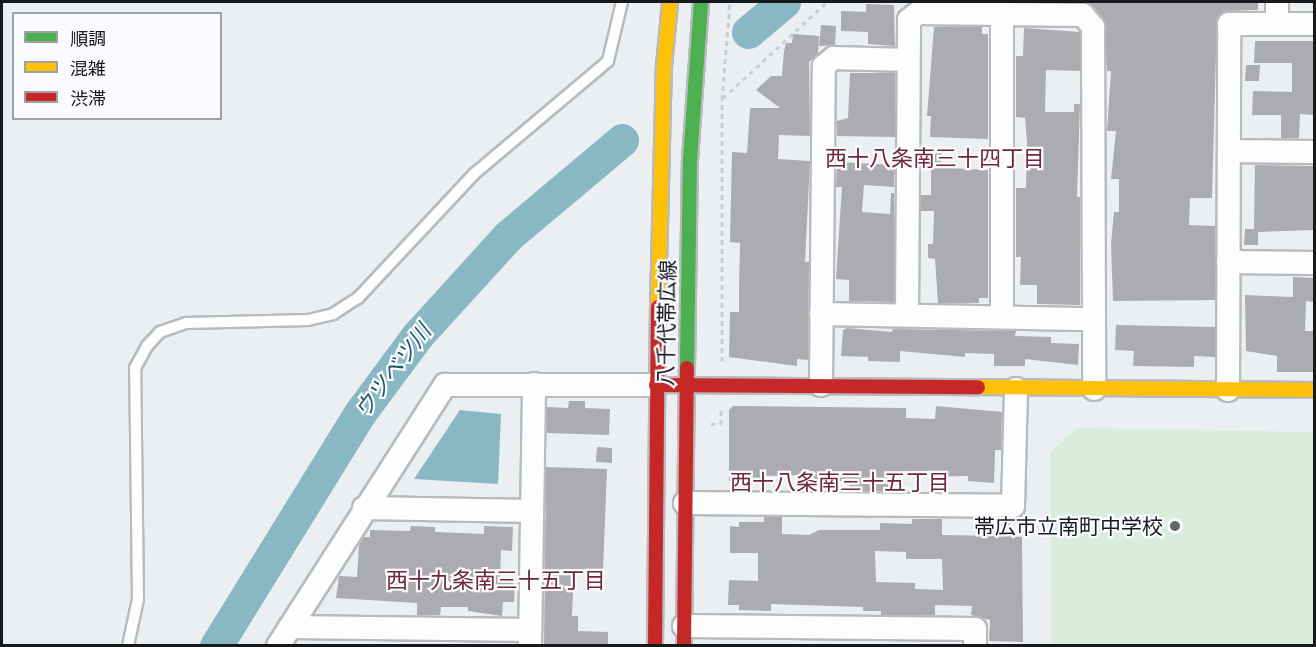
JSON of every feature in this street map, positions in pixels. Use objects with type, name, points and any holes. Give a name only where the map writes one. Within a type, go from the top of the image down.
[{"type":"main road","name":"八千代帯広線","points":[[656,645],[656,385],[664,66],[670,2]]},
{"type":"main road","name":"八千代帯広線","points":[[684,636],[690,160],[701,2]]},
{"type":"main road","points":[[656,385],[1314,390]]},
{"type":"street","points":[[907,315],[909,20],[918,13],[1083,15],[1094,27],[1094,388]]},
{"type":"street","points":[[1228,390],[1229,24],[1277,13],[1314,24]]},
{"type":"street","points":[[1002,14],[1002,317]]},
{"type":"street","points":[[821,385],[824,66],[834,58],[908,60]]},
{"type":"street","points":[[1229,151],[1314,152]]},
{"type":"street","points":[[1228,262],[1314,263]]},
{"type":"street","points":[[821,314],[1093,319]]},
{"type":"street","points":[[284,636],[530,638],[534,384]]},
{"type":"street","points":[[284,636],[445,385],[656,385]]},
{"type":"street","points":[[685,503],[1013,506],[1016,389]]},
{"type":"street","points":[[364,508],[532,511]]},
{"type":"street","points":[[684,636],[975,629],[975,645]]},
{"type":"lane","points":[[128,645],[138,599],[135,368],[147,346],[160,332],[186,323],[308,320],[333,314],[358,298],[474,174],[608,61],[622,2]]},
{"type":"path","points":[[686,424],[721,424],[722,99],[731,2]]},
{"type":"path","points":[[722,99],[826,2]]},
{"type":"green space","name":"帯広市立南町中学校","points":[[1077,428],[1314,432],[1314,645],[1051,645],[1050,452]]},
{"type":"water","points":[[460,410],[501,414],[498,484],[414,479]]},
{"type":"building","points":[[1084,2],[1258,2],[1258,10],[1228,11],[1217,18],[1212,198],[1190,198],[1189,225],[1215,226],[1215,300],[1113,301],[1111,244],[1114,212],[1119,212],[1119,179],[1111,179],[1116,131],[1107,131],[1111,71],[1107,71],[1104,19]]},
{"type":"building","points":[[866,4],[894,5],[895,46],[868,44],[868,32],[841,31],[841,11],[866,12]]},
{"type":"building","points":[[821,25],[836,26],[835,45],[819,46]]},
{"type":"building","points":[[934,27],[982,27],[982,34],[988,34],[988,139],[930,137],[931,116],[927,116]]},
{"type":"building","points":[[1024,28],[1080,32],[1080,71],[1046,70],[1045,112],[1074,112],[1074,104],[1080,104],[1077,197],[1080,197],[1080,305],[1037,304],[1037,285],[1020,285],[1021,257],[1016,257],[1016,188],[1026,188],[1027,142],[1025,118],[1016,117],[1016,56],[1023,56]]},
{"type":"building","points":[[793,34],[819,36],[818,54],[809,62],[810,136],[779,135],[778,159],[810,161],[805,262],[809,262],[808,360],[797,359],[797,366],[729,357],[730,312],[739,312],[740,243],[730,242],[732,152],[747,153],[750,108],[780,108],[756,90],[771,76],[782,76],[786,43],[792,43]]},
{"type":"building","points":[[1255,41],[1314,41],[1314,115],[1300,114],[1299,138],[1281,138],[1281,115],[1252,115],[1253,91],[1292,92],[1292,63],[1254,63]]},
{"type":"building","points":[[1246,65],[1260,65],[1259,81],[1245,81]]},
{"type":"building","points":[[850,73],[895,73],[895,137],[837,136],[837,121],[848,118]]},
{"type":"building","points":[[922,148],[942,149],[941,163],[922,162]]},
{"type":"building","points":[[837,162],[895,165],[894,187],[864,185],[862,212],[890,214],[891,193],[894,193],[894,302],[849,301],[849,280],[836,279],[842,187],[836,187]]},
{"type":"building","points":[[1255,165],[1314,166],[1314,230],[1258,232],[1258,245],[1244,245],[1245,229],[1254,229]]},
{"type":"building","points":[[931,167],[988,170],[988,298],[979,298],[979,303],[938,303],[935,259],[928,258],[928,244],[933,244],[934,211],[921,211],[921,195],[931,195]]},
{"type":"building","points":[[1293,277],[1314,278],[1314,302],[1306,301],[1305,331],[1314,331],[1314,372],[1277,372],[1277,356],[1246,351],[1245,295],[1293,297]]},
{"type":"building","points":[[1116,325],[1215,327],[1215,357],[1194,356],[1194,367],[1133,366],[1134,351],[1115,350]]},
{"type":"building","points":[[847,328],[892,332],[893,329],[1016,331],[1015,336],[1051,337],[1051,343],[1079,344],[1078,365],[1025,359],[1025,366],[994,366],[994,354],[965,353],[965,357],[900,351],[900,362],[868,361],[868,357],[841,356],[843,330]]},
{"type":"building","points":[[569,401],[585,401],[585,408],[610,409],[609,435],[547,433],[547,407],[568,408]]},
{"type":"building","points":[[733,406],[906,408],[906,418],[935,419],[936,406],[1002,412],[1001,450],[995,450],[994,483],[968,481],[968,476],[888,477],[888,491],[849,491],[849,481],[807,481],[807,475],[760,476],[760,482],[729,481],[729,410]]},
{"type":"building","points":[[597,447],[612,448],[612,463],[596,462]]},
{"type":"building","points":[[546,467],[607,469],[603,571],[574,571],[572,616],[578,616],[578,631],[608,632],[608,645],[544,645]]},
{"type":"building","points":[[764,517],[782,517],[782,534],[809,535],[819,530],[880,530],[880,523],[912,524],[912,519],[942,519],[942,535],[994,536],[995,519],[1010,519],[1009,536],[1022,537],[1023,642],[989,641],[990,620],[971,615],[972,606],[935,605],[935,615],[881,615],[881,611],[863,611],[863,607],[771,604],[771,611],[739,610],[739,605],[728,605],[729,580],[758,581],[758,553],[730,553],[730,526],[739,527],[739,522],[764,522]],"holes":[[[875,551],[906,552],[906,559],[942,559],[943,590],[915,589],[915,583],[876,582]]]},
{"type":"building","points":[[411,526],[435,527],[435,532],[484,534],[484,526],[513,527],[512,551],[501,550],[500,579],[515,584],[514,602],[503,602],[502,616],[468,611],[468,607],[441,607],[440,615],[417,615],[417,603],[336,598],[339,576],[357,577],[359,545],[364,537],[370,537],[370,530],[410,531]]},
{"type":"waterway","name":"ウツベツ川","points":[[748,32],[784,2]]},
{"type":"waterway","name":"ウツベツ川","points":[[216,646],[360,413],[417,336],[508,236],[622,140]]},
{"type":"traffic: fast","points":[[687,368],[690,160],[701,2]]},
{"type":"traffic: slow","points":[[658,307],[664,66],[670,2]]},
{"type":"traffic: slow","points":[[978,387],[1314,390]]},
{"type":"traffic: jam","points":[[655,646],[658,307]]},
{"type":"traffic: jam","points":[[684,646],[687,368]]},
{"type":"traffic: jam","points":[[656,385],[978,387]]},
{"type":"place","name":"帯広市立南町中学校","points":[[1175,526]]},
{"type":"district","name":"西十八条南三十四丁目","points":[[935,159]]},
{"type":"district","name":"西十八条南三十五丁目","points":[[840,483]]},
{"type":"district","name":"西十九条南三十五丁目","points":[[496,581]]}]
